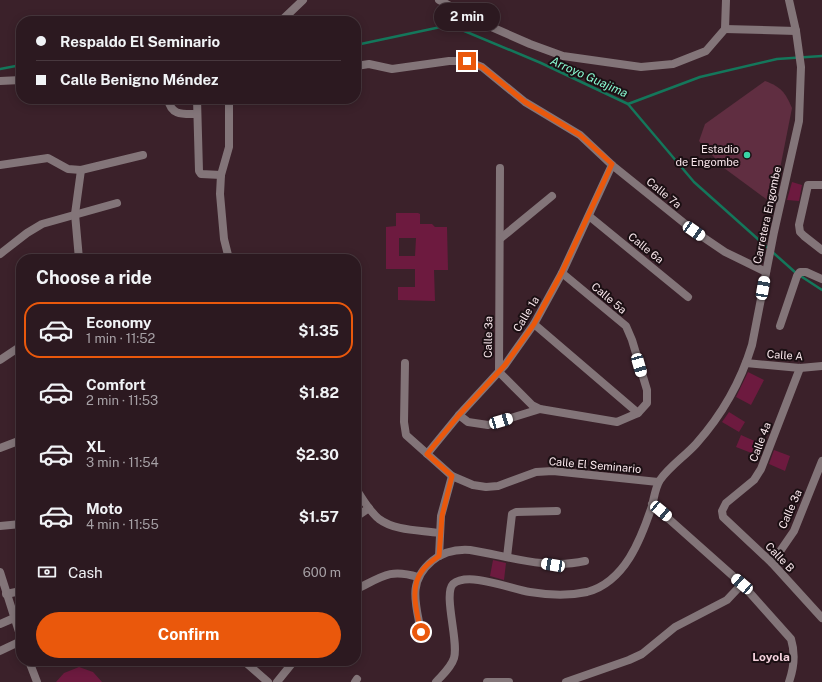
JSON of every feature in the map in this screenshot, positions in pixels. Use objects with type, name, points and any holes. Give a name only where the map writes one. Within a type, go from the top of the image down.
[{"type":"street","points":[[286,16],[303,0]]},
{"type":"street","points":[[439,0],[480,22],[530,44],[563,56],[640,67],[673,64],[706,51],[725,29],[726,0]]},
{"type":"street","name":"Carretera Engombe","points":[[436,682],[445,673],[454,660],[456,648],[449,598],[450,589],[454,584],[462,580],[474,579],[529,592],[563,595],[588,591],[608,580],[627,562],[639,542],[658,482],[667,470],[695,445],[711,426],[732,392],[746,363],[756,325],[768,259],[799,121],[801,67],[796,31],[789,0]]},
{"type":"street","points":[[725,29],[796,31]]},
{"type":"street","name":"Calle 7a","points":[[361,65],[369,64],[392,69],[449,61],[467,61],[482,67],[525,102],[580,135],[612,164],[694,231],[725,252],[766,272]]},
{"type":"street","points":[[0,81],[16,80]]},
{"type":"street","points":[[169,104],[174,112],[180,114],[197,114]]},
{"type":"street","points":[[197,104],[201,174],[221,175]]},
{"type":"street","points":[[227,254],[221,207],[221,175],[229,147],[229,104]]},
{"type":"street","points":[[0,165],[48,158],[68,169],[81,170],[143,154]]},
{"type":"street","name":"Calle 1a","points":[[427,454],[459,415],[499,372],[534,324],[562,272],[612,164]]},
{"type":"street","name":"Calle 3a","points":[[500,168],[501,238],[499,372],[532,405],[540,409],[617,422],[638,413]]},
{"type":"street","points":[[79,254],[75,214],[81,170]]},
{"type":"street","points":[[822,185],[808,185],[799,225],[800,232],[822,250]]},
{"type":"street","points":[[501,238],[552,196]]},
{"type":"street","points":[[0,254],[27,233],[42,224],[117,203]]},
{"type":"street","name":"Calle 6a","points":[[589,216],[688,297]]},
{"type":"street","name":"Calle 5a","points":[[562,272],[626,326],[632,340],[647,390],[647,403],[638,413]]},
{"type":"street","points":[[780,326],[799,274],[806,272],[822,279]]},
{"type":"street","points":[[534,324],[638,413]]},
{"type":"street","points":[[0,360],[16,349]]},
{"type":"street","name":"Calle El Seminario","points":[[405,363],[404,422],[406,435],[452,476],[472,485],[486,487],[498,486],[536,472],[553,471],[658,482]]},
{"type":"street","name":"Calle A","points":[[746,363],[800,368],[822,366]]},
{"type":"street","name":"Calle 4a","points":[[722,511],[726,503],[754,480],[761,469],[800,368]]},
{"type":"street","points":[[459,415],[468,422],[488,425],[540,409]]},
{"type":"street","points":[[0,448],[16,442]]},
{"type":"street","name":"Calle 3a","points":[[772,563],[794,531],[822,461]]},
{"type":"street","points":[[439,556],[439,533],[452,476]]},
{"type":"street","points":[[361,497],[379,519],[397,527],[439,533]]},
{"type":"street","points":[[652,504],[742,584],[791,639],[793,655],[789,682]]},
{"type":"street","points":[[361,514],[369,508]]},
{"type":"street","points":[[507,556],[510,518],[512,514],[516,512],[557,511]]},
{"type":"street","name":"Calle B","points":[[722,511],[724,517],[772,563],[822,618]]},
{"type":"street","points":[[0,526],[16,524]]},
{"type":"street","points":[[421,632],[415,601],[415,587],[418,577],[423,570],[439,556],[465,550],[553,565],[568,565],[585,561]]},
{"type":"street","points":[[0,572],[6,594],[16,619]]},
{"type":"street","points":[[361,587],[387,573],[405,573],[418,577]]},
{"type":"street","points":[[566,682],[642,654],[675,627],[727,600],[742,584]]},
{"type":"street","points":[[6,594],[16,592]]},
{"type":"street","points":[[0,624],[16,622]]},
{"type":"street","points":[[0,651],[16,643]]},
{"type":"street","points":[[31,666],[37,682]]},
{"type":"street","points":[[250,666],[268,682]]},
{"type":"street","points":[[278,682],[290,666]]},
{"type":"street","points":[[487,682],[509,682]]},
{"type":"shaded area","name":"Estadio de Engombe","points":[[765,81],[782,91],[792,108],[773,204],[724,168],[699,141],[705,124]]},
{"type":"building","points":[[792,182],[802,185],[799,201],[787,200]]},
{"type":"building","points":[[396,213],[418,213],[420,214],[420,224],[432,224],[435,227],[447,227],[448,270],[434,270],[435,301],[398,300],[398,287],[415,287],[415,269],[386,269],[386,227],[396,226]],"holes":[[[399,238],[416,238],[415,256],[399,256]]]},
{"type":"building","points":[[748,372],[764,380],[751,405],[736,397]]},
{"type":"building","points":[[729,412],[745,422],[739,432],[722,422]]},
{"type":"building","points":[[741,435],[759,443],[754,454],[736,447]]},
{"type":"building","points":[[774,450],[790,456],[785,471],[769,464]]},
{"type":"building","points":[[493,560],[506,563],[504,580],[490,576]]},
{"type":"building","points":[[79,667],[93,672],[102,682],[56,682],[64,673]]},
{"type":"waterway","name":"Arroyo Guajima","points":[[361,44],[450,25],[541,63],[628,104],[694,182],[796,273],[822,290]]},
{"type":"waterway","points":[[628,104],[700,77],[777,59],[822,56]]},
{"type":"waterway","name":"Arroyo Guajima","points":[[0,69],[16,66]]},
{"type":"place","name":"Estadio de Engombe","points":[[747,155]]},
{"type":"district","name":"Loyola","points":[[771,657]]},
{"type":"route","points":[[421,632],[415,601],[415,587],[418,577],[423,570],[439,556],[439,533],[452,476],[427,454],[459,415],[505,365],[534,324],[562,272],[612,164],[580,135],[525,102],[482,67],[467,61]]}]
